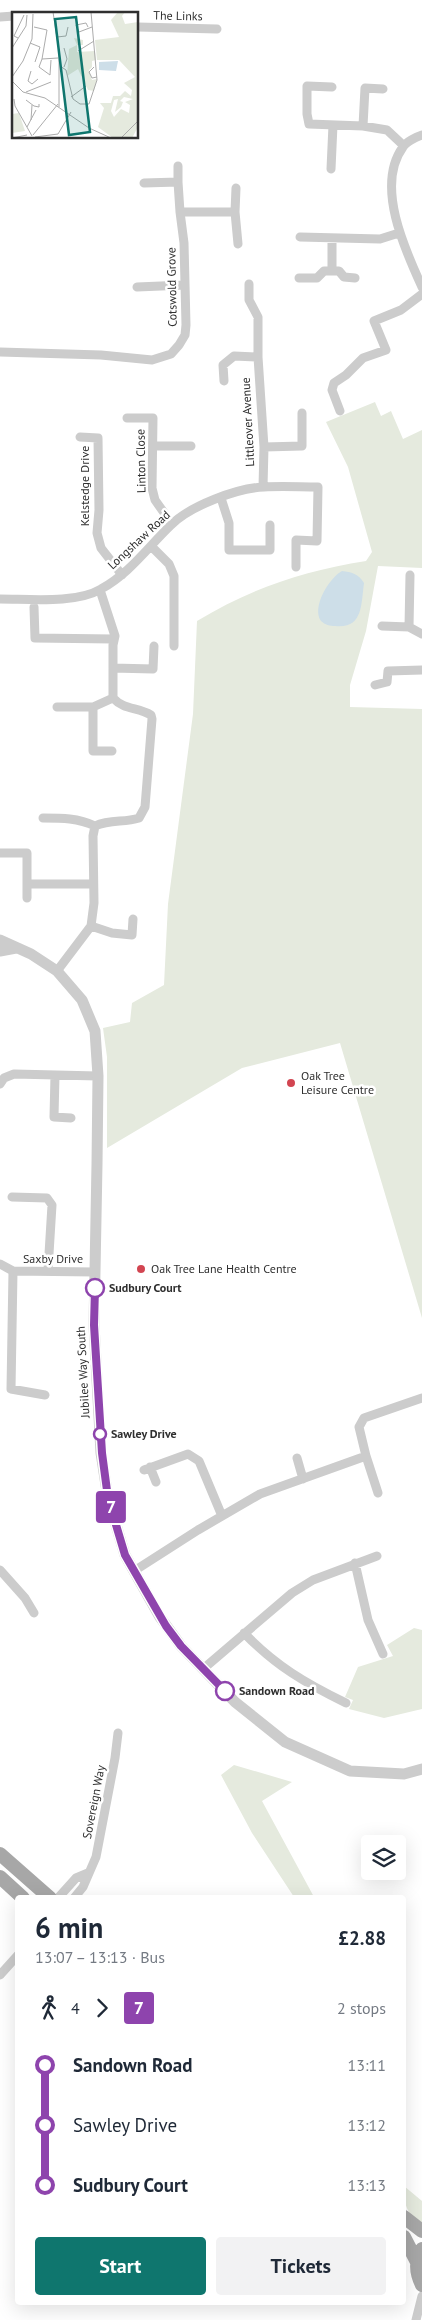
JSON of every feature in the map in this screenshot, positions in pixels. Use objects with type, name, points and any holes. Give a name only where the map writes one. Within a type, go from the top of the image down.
[{"type":"main road","points":[[0,1854],[47,1895]]},
{"type":"main road","points":[[0,1877],[21,1895]]},
{"type":"main road","points":[[406,2219],[422,2232]]},
{"type":"main road","points":[[406,2239],[419,2255],[417,2270],[422,2285]]},
{"type":"street","name":"The Links","points":[[139,26],[217,29]]},
{"type":"street","points":[[332,87],[308,86],[307,114],[309,124],[363,126],[387,130],[403,145]]},
{"type":"street","points":[[363,126],[364,88],[383,89]]},
{"type":"street","points":[[331,169],[333,125]]},
{"type":"street","points":[[422,135],[403,145],[395,163],[392,186],[399,233],[422,287]]},
{"type":"street","name":"Cotswold Grove","points":[[0,352],[100,355],[152,360],[171,354],[180,345],[185,335],[187,310],[178,166]]},
{"type":"street","points":[[144,183],[178,182]]},
{"type":"street","points":[[236,188],[235,212],[238,244]]},
{"type":"street","points":[[180,212],[235,212]]},
{"type":"street","points":[[300,237],[380,238],[399,233]]},
{"type":"street","points":[[332,238],[332,271]]},
{"type":"street","points":[[298,278],[317,278],[324,271],[339,271],[344,277],[355,278]]},
{"type":"street","name":"Littleover Avenue","points":[[249,284],[250,300],[258,317],[258,357],[264,447],[263,487]]},
{"type":"street","points":[[137,287],[184,285]]},
{"type":"street","points":[[340,412],[332,390],[334,383],[346,375],[363,358],[386,350],[374,321],[401,310],[422,294]]},
{"type":"street","name":"Littleover Avenue","points":[[224,381],[224,365],[234,356],[258,357]]},
{"type":"street","points":[[264,447],[302,446],[302,413]]},
{"type":"street","name":"Linton Close","points":[[127,418],[153,418],[152,488],[155,500],[172,524]]},
{"type":"street","name":"Kelstedge Drive","points":[[80,438],[98,438],[99,510],[97,532],[101,548],[122,575]]},
{"type":"street","points":[[154,446],[191,446]]},
{"type":"street","name":"Longshaw Road","points":[[0,599],[40,600],[76,597],[100,590],[122,575],[172,524],[190,512],[221,498],[263,487],[318,488],[317,541],[296,540],[296,567]]},
{"type":"street","points":[[221,498],[229,523],[229,550],[270,550],[270,525]]},
{"type":"street","points":[[151,546],[169,564],[174,576],[174,646]]},
{"type":"street","points":[[409,627],[410,575]]},
{"type":"street","points":[[57,971],[91,926],[93,884],[92,836],[95,826],[106,821],[139,818],[145,807],[151,715],[120,706],[113,698],[113,639],[115,636],[100,590]]},
{"type":"street","points":[[34,607],[35,638],[113,639]]},
{"type":"street","points":[[382,626],[409,627],[422,634]]},
{"type":"street","points":[[113,668],[153,670],[154,646]]},
{"type":"street","points":[[375,685],[387,682],[388,671],[422,670]]},
{"type":"street","points":[[57,707],[93,707],[113,698]]},
{"type":"street","points":[[93,707],[93,751],[112,751]]},
{"type":"street","points":[[43,818],[72,818],[83,820],[95,826]]},
{"type":"street","points":[[0,853],[27,853],[27,898]]},
{"type":"street","points":[[27,884],[93,884]]},
{"type":"street","points":[[91,926],[112,933],[132,935],[133,919]]},
{"type":"street","name":"Jubilee Way South","points":[[0,940],[31,954],[57,971],[70,984],[90,1014],[95,1031],[98,1076],[94,1325],[102,1453],[108,1498],[125,1555],[163,1621],[181,1646],[235,1702],[284,1742],[350,1771],[404,1774],[422,1769]]},
{"type":"street","points":[[0,951],[16,948]]},
{"type":"street","points":[[0,1084],[4,1078],[14,1074],[98,1076]]},
{"type":"street","points":[[55,1075],[54,1117],[71,1118]]},
{"type":"street","points":[[12,1197],[47,1198],[52,1205],[48,1270]]},
{"type":"street","points":[[0,1264],[13,1271]]},
{"type":"street","name":"Saxby Drive","points":[[45,1395],[11,1389],[13,1271],[96,1272]]},
{"type":"street","points":[[378,1493],[359,1427],[364,1418],[422,1399]]},
{"type":"street","points":[[156,1482],[147,1468],[188,1454],[199,1461],[222,1516]]},
{"type":"street","points":[[134,1571],[260,1494],[366,1456]]},
{"type":"street","points":[[297,1458],[303,1479]]},
{"type":"street","points":[[203,1669],[292,1593],[313,1580],[377,1556]]},
{"type":"street","points":[[355,1563],[368,1620],[383,1654]]},
{"type":"street","points":[[0,1570],[20,1592],[34,1613]]},
{"type":"street","points":[[244,1633],[275,1662],[306,1683],[346,1703]]},
{"type":"street","name":"Sovereign Way","points":[[76,1895],[83,1887],[96,1857],[118,1733]]},
{"type":"street","points":[[61,1895],[76,1878],[88,1873]]},
{"type":"street","points":[[0,1975],[15,1958]]},
{"type":"street","points":[[416,2320],[422,2296]]},
{"type":"shaded area","points":[[375,402],[381,416],[391,411],[403,439],[422,430],[422,568],[378,566],[366,631],[350,685],[350,707],[422,709],[422,1318],[340,1043],[242,1068],[107,1148],[107,1057],[103,1028],[130,1022],[132,1003],[164,985],[168,904],[193,714],[197,621],[217,609],[278,582],[321,570],[366,561],[372,552],[348,467],[326,422]]},
{"type":"shaded area","points":[[342,571],[360,577],[364,583],[361,607],[356,620],[351,624],[344,626],[329,625],[321,621],[318,608],[327,586]]},
{"type":"shaded area","points":[[414,1628],[422,1630],[422,1709],[384,1718],[349,1709],[353,1700],[345,1697],[358,1667],[393,1656],[387,1645]]},
{"type":"shaded area","points":[[234,1765],[292,1782],[262,1801],[313,1895],[293,1895],[252,1833],[221,1775]]},
{"type":"shaded area","points":[[406,2188],[422,2201],[422,2224],[412,2216],[407,2208]]},
{"type":"bus line","name":"7","points":[[95,1288],[94,1325],[102,1453],[108,1498],[125,1555],[166,1626],[181,1646],[225,1691]]},
{"type":"place","name":"Oak Tree Leisure Centre","points":[[291,1083]]},
{"type":"place","name":"Oak Tree Lane Health Centre","points":[[141,1269]]},
{"type":"place","name":"Sudbury Court","points":[[95,1288]]},
{"type":"place","name":"Sawley Drive","points":[[100,1434]]},
{"type":"place","name":"Sandown Road","points":[[225,1691]]}]
